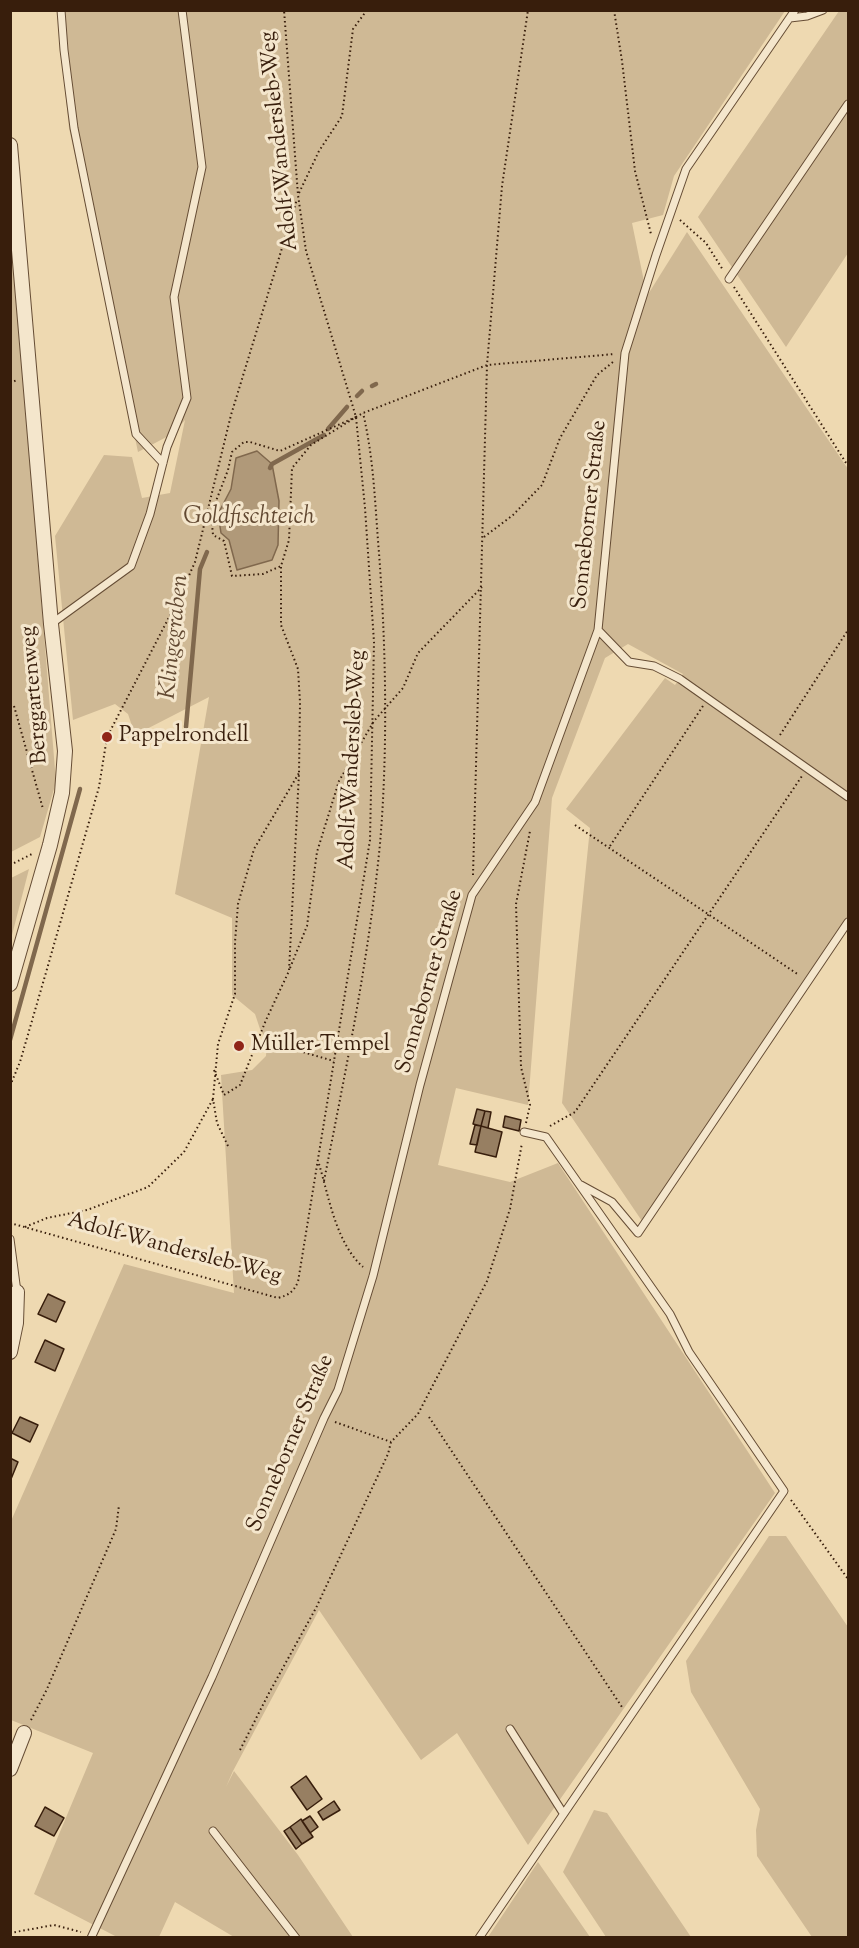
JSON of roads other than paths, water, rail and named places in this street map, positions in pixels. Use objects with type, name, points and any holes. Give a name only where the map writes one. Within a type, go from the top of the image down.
[{"type":"street","name":"Berggartenweg","points":[[10,145],[51,624],[65,751],[62,793],[50,845],[10,984]]},
{"type":"street","points":[[10,1352],[16,1323],[17,1292]]},
{"type":"street","points":[[10,1769],[24,1733]]},
{"type":"lane","points":[[61,10],[74,128],[136,434],[163,463]]},
{"type":"lane","points":[[51,624],[131,566],[150,514],[167,447],[187,399],[174,297],[202,167],[182,10]]},
{"type":"lane","name":"Sonneborner Straße","points":[[92,1936],[212,1677],[338,1390],[373,1276],[420,1085],[472,895],[535,802],[598,630],[625,353],[686,169],[795,10]]},
{"type":"lane","points":[[789,18],[807,16],[823,10]]},
{"type":"lane","points":[[729,279],[849,104]]},
{"type":"lane","points":[[598,630],[629,662],[654,666],[680,679],[849,797]]},
{"type":"lane","points":[[579,1184],[612,1202],[638,1233],[848,922]]},
{"type":"lane","points":[[479,1938],[784,1491],[689,1352],[670,1314],[546,1137],[524,1132]]},
{"type":"lane","points":[[10,1239],[17,1292]]},
{"type":"lane","points":[[510,1729],[563,1813]]},
{"type":"lane","points":[[213,1831],[296,1938]]},
{"type":"water","name":"Goldfischteich","points":[[257,451],[272,464],[279,501],[278,545],[272,560],[237,570],[229,540],[221,533],[218,514],[231,489],[236,458]]},
{"type":"waterway","name":"Klingegraben","points":[[372,386],[376,384]]},
{"type":"waterway","name":"Klingegraben","points":[[357,396],[362,391]]},
{"type":"waterway","name":"Klingegraben","points":[[328,429],[347,407]]},
{"type":"waterway","name":"Klingegraben","points":[[270,468],[272,464],[324,435]]},
{"type":"waterway","name":"Klingegraben","points":[[186,727],[200,569],[207,552]]},
{"type":"waterway","name":"Klingegraben","points":[[10,1040],[80,789]]},
{"type":"place","name":"Pappelrondell","points":[[107,737]]},
{"type":"place","name":"Müller-Tempel","points":[[239,1046]]}]
